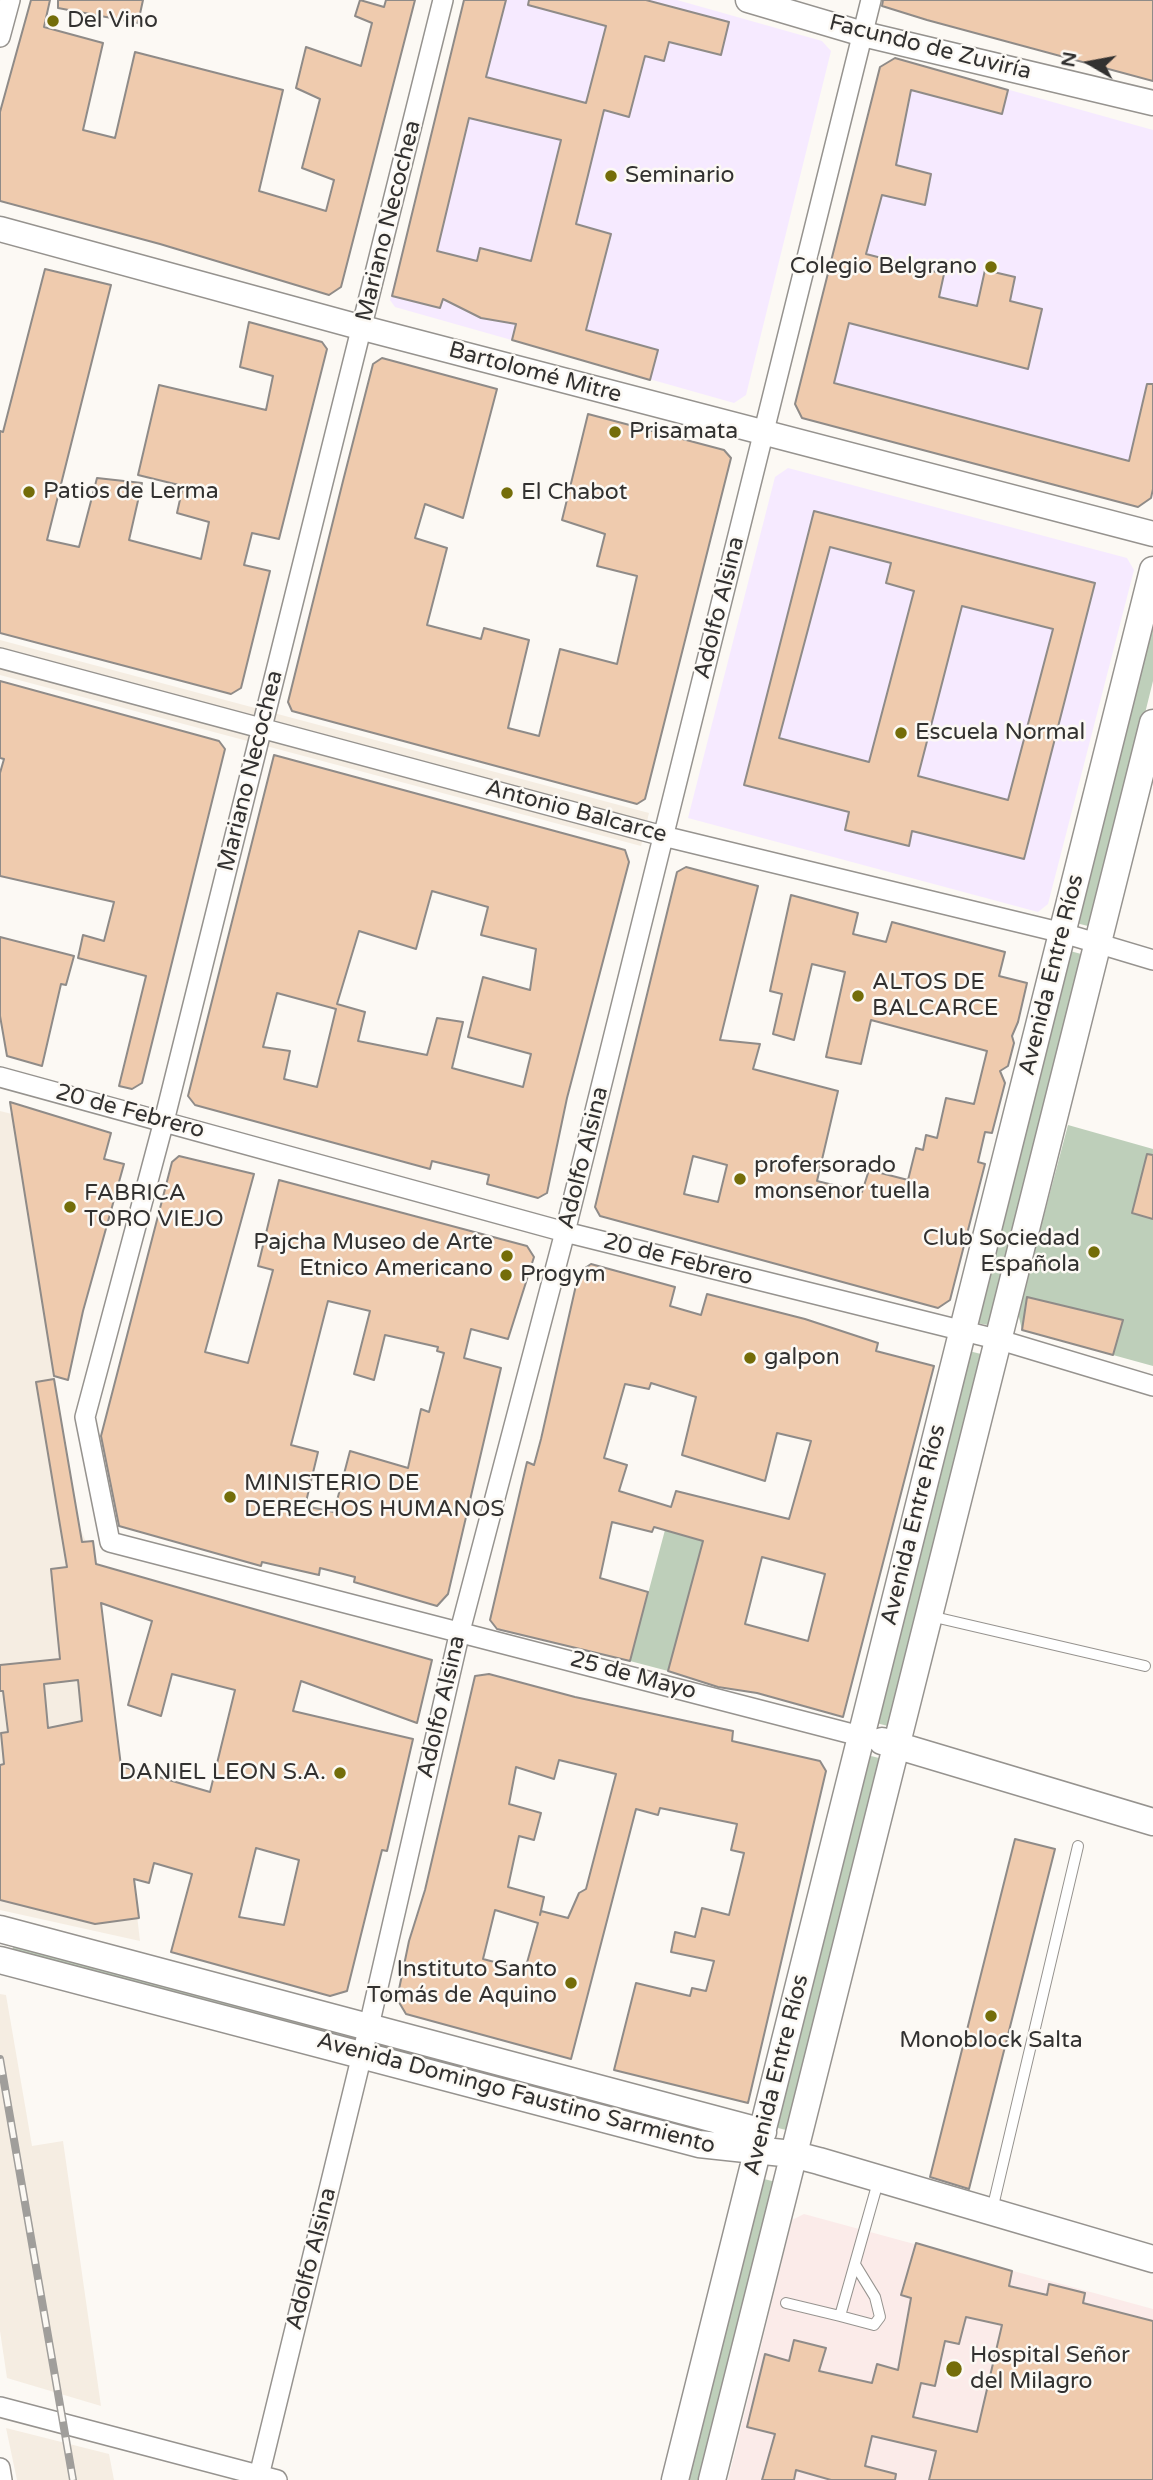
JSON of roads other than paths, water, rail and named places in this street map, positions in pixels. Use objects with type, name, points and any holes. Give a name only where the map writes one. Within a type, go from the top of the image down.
[{"type":"main road","name":"Avenida Entre Ríos","points":[[675,2480],[1153,570]]},
{"type":"main road","name":"Avenida Entre Ríos","points":[[712,2480],[1153,723]]},
{"type":"main road","name":"25 de Mayo","points":[[860,1736],[1153,1822]]},
{"type":"main road","name":"Avenida Domingo Faustino Sarmiento","points":[[0,1929],[369,2026],[761,2142],[792,2154],[1153,2259]]},
{"type":"main road","name":"Avenida Domingo Faustino Sarmiento","points":[[0,1959],[699,2144],[761,2142]]},
{"type":"street","points":[[0,37],[9,0]]},
{"type":"street","name":"Mariano Necochea","points":[[110,1542],[85,1417],[164,1121],[443,0]]},
{"type":"street","name":"Facundo de Zuviría","points":[[748,0],[863,34],[1153,103]]},
{"type":"street","name":"Adolfo Alsina","points":[[265,2479],[460,1631],[565,1232],[871,0]]},
{"type":"street","name":"Bartolomé Mitre","points":[[0,229],[363,328],[1153,534]]},
{"type":"street","name":"Antonio Balcarce","points":[[0,658],[663,836],[1063,933],[1153,960]]},
{"type":"street","name":"20 de Febrero","points":[[0,1077],[565,1232],[1000,1340],[1153,1386]]},
{"type":"street","name":"25 de Mayo","points":[[110,1542],[860,1736]]},
{"type":"street","points":[[0,2407],[265,2479]]},
{"type":"street","points":[[0,2468],[2,2480]]},
{"type":"lane","points":[[930,1616],[1145,1666]]},
{"type":"lane","points":[[992,2211],[1078,1846]]},
{"type":"lane","points":[[840,2316],[879,2178]]},
{"type":"lane","points":[[786,2303],[874,2325],[880,2317],[875,2297],[856,2266]]},
{"type":"railway","points":[[0,2059],[73,2480]]},
{"type":"place","name":"Del Vino","points":[[53,21]]},
{"type":"place","name":"Seminario","points":[[611,176]]},
{"type":"place","name":"Colegio Belgrano","points":[[991,267]]},
{"type":"place","name":"Prisamata","points":[[615,432]]},
{"type":"place","name":"Patios de Lerma","points":[[29,492]]},
{"type":"place","name":"El Chabot","points":[[507,493]]},
{"type":"place","name":"Escuela Normal","points":[[901,733]]},
{"type":"place","name":"ALTOS DE BALCARCE","points":[[858,996]]},
{"type":"place","name":"profersorado monsenor tuella","points":[[740,1179]]},
{"type":"place","name":"FABRICA TORO VIEJO","points":[[70,1207]]},
{"type":"place","name":"Club Sociedad Española","points":[[1094,1252]]},
{"type":"place","name":"Pajcha Museo de Arte Etnico Americano","points":[[507,1256]]},
{"type":"place","name":"Progym","points":[[506,1275]]},
{"type":"place","name":"galpon","points":[[750,1358]]},
{"type":"place","name":"MINISTERIO DE DERECHOS HUMANOS","points":[[230,1497]]},
{"type":"place","name":"DANIEL LEON S.A.","points":[[340,1773]]},
{"type":"place","name":"Instituto Santo Tomás de Aquino","points":[[571,1983]]},
{"type":"place","name":"Monoblock Salta","points":[[991,2016]]},
{"type":"place","name":"Hospital Señor del Milagro","points":[[954,2369]]}]
